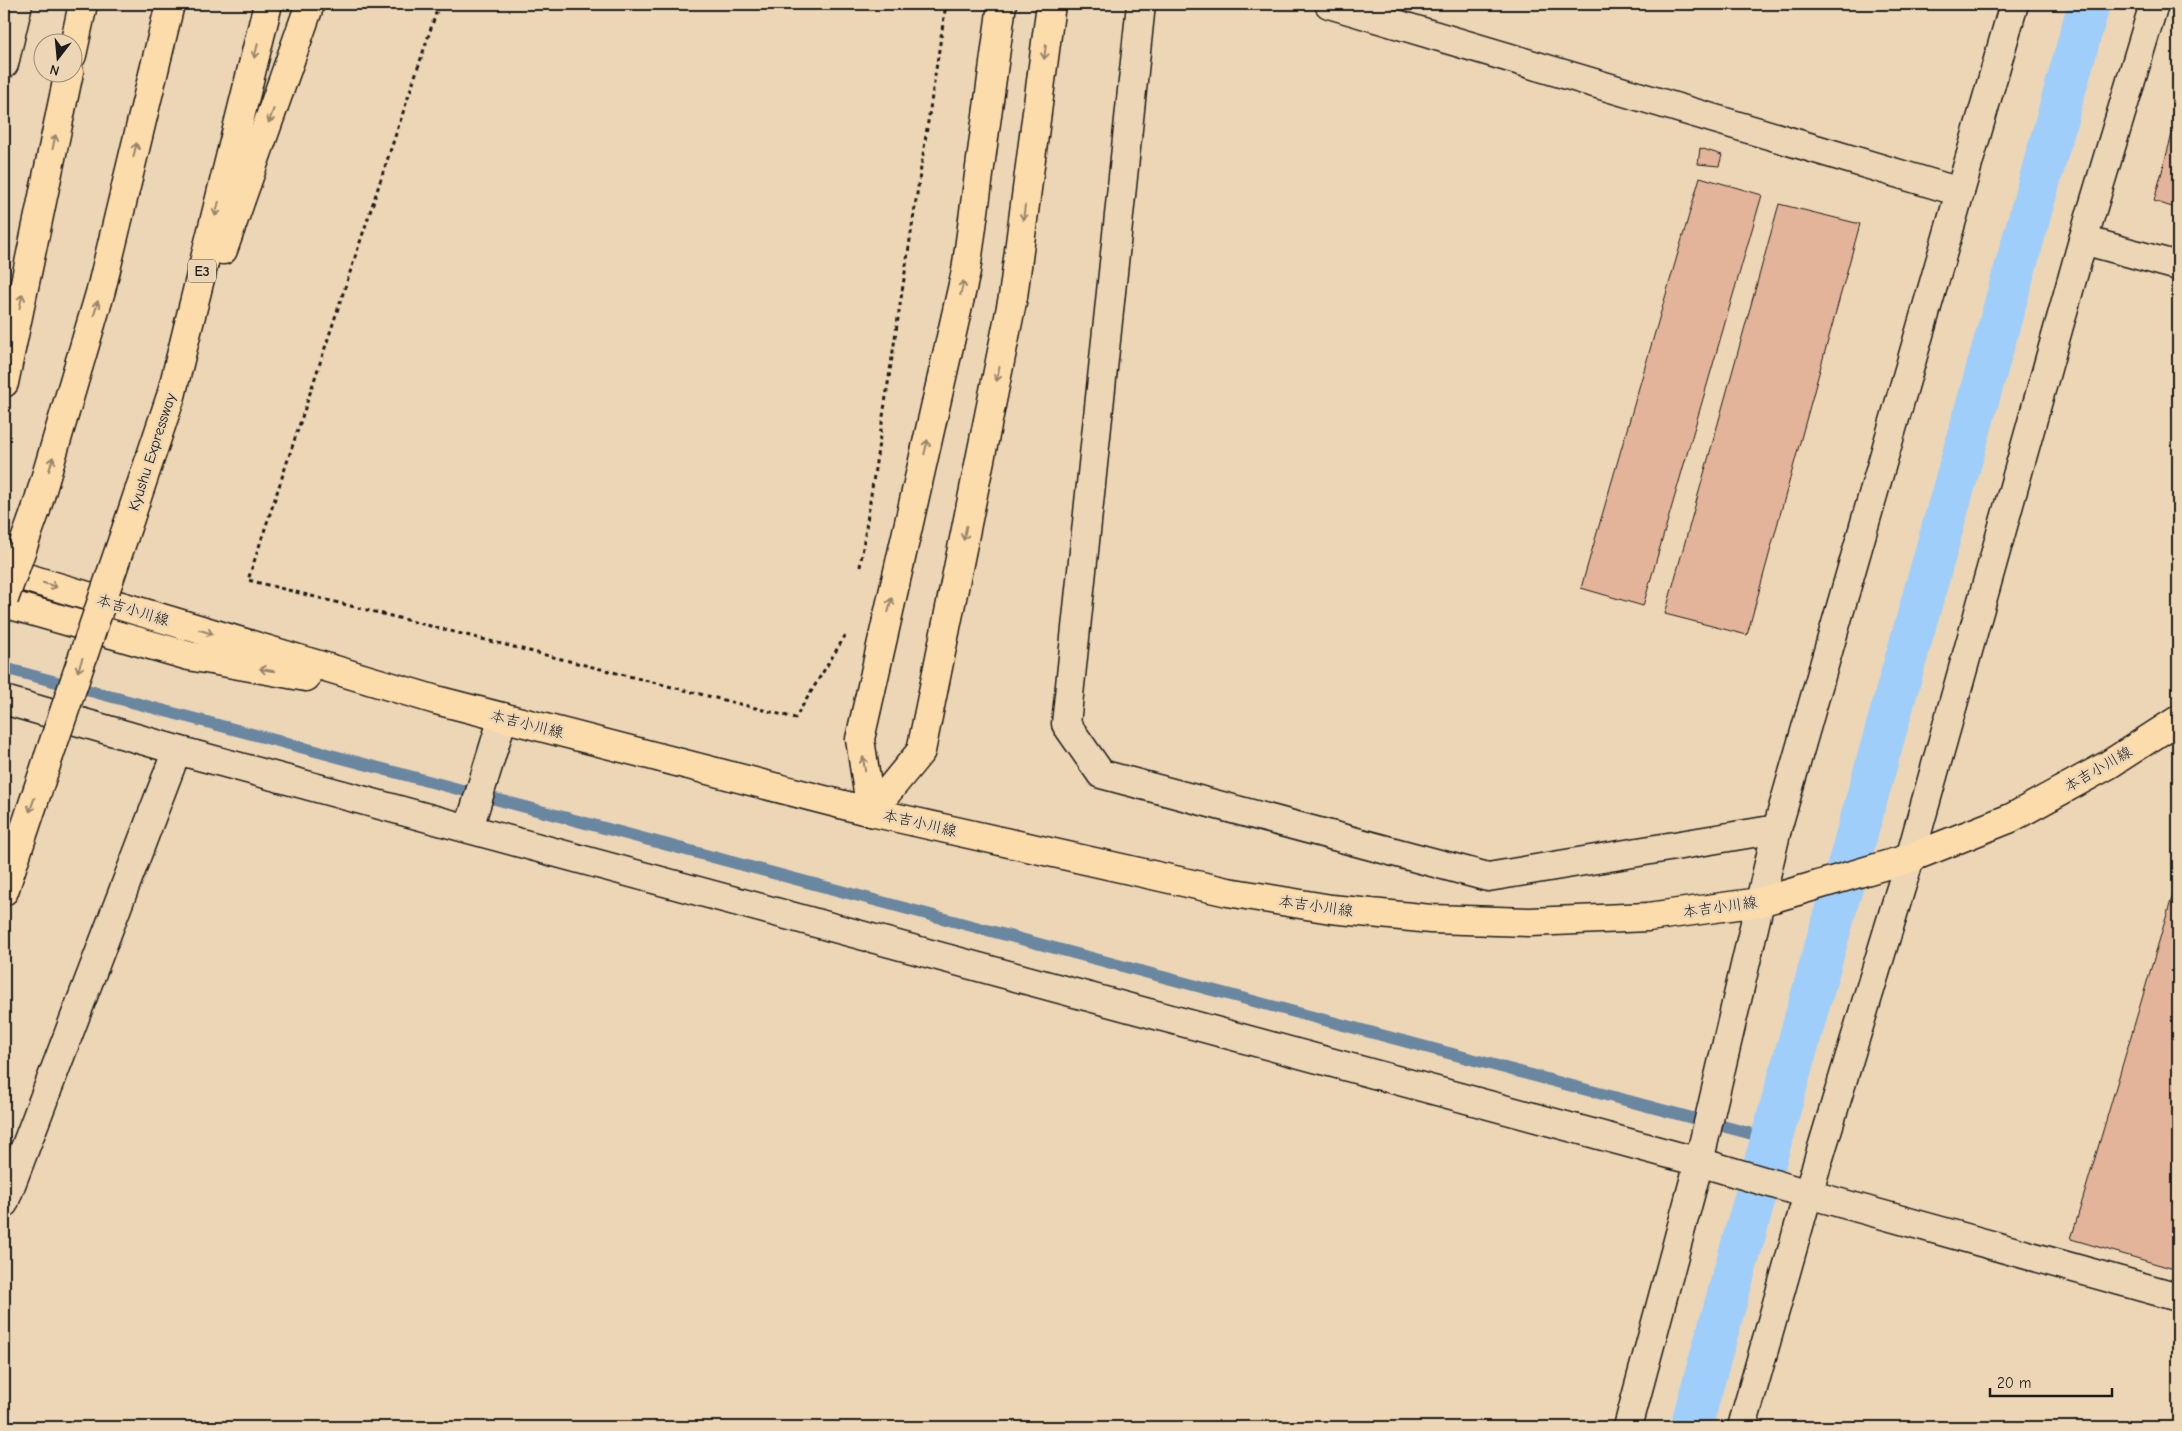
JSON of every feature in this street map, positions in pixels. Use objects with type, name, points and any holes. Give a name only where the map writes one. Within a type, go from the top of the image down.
[{"type":"main road","points":[[77,32],[83,4]]},
{"type":"main road","points":[[4,599],[36,510],[102,290],[170,4]]},
{"type":"main road","name":"Kyushu Expressway","points":[[4,890],[171,396],[268,4]]},
{"type":"main road","points":[[171,396],[310,4]]},
{"type":"main road","points":[[871,812],[860,739],[966,271],[1002,4]]},
{"type":"main road","points":[[871,812],[921,751],[1013,297],[1051,4]]},
{"type":"main road","points":[[4,383],[67,82]]},
{"type":"main road","name":"本吉小川線","points":[[4,571],[436,700],[871,812],[1228,892],[1331,909],[1431,919],[1530,922],[1648,917],[1760,902],[1910,858],[2011,818],[2108,765],[2178,720]]},
{"type":"main road","name":"本吉小川線","points":[[4,603],[189,656],[436,700]]},
{"type":"street","points":[[4,64],[18,4]]},
{"type":"street","points":[[1141,4],[1066,724],[1101,774],[1488,877],[1777,829]]},
{"type":"street","points":[[1329,4],[1960,192]]},
{"type":"street","points":[[1628,1427],[1699,1162],[1777,829],[2014,4]]},
{"type":"street","points":[[1742,1427],[1808,1194],[1910,858],[2083,240],[2154,4]]},
{"type":"street","points":[[2083,240],[2178,266]]},
{"type":"street","points":[[4,700],[177,750],[1699,1162],[2178,1297]]},
{"type":"street","points":[[469,828],[504,718]]},
{"type":"street","points":[[4,1203],[177,750]]},
{"type":"path","points":[[439,4],[248,580],[795,718],[846,634]]},
{"type":"path","points":[[858,576],[946,4]]},
{"type":"building","points":[[2178,112],[2178,209],[2154,201]]},
{"type":"building","points":[[1700,148],[1722,155],[1719,166],[1698,164]]},
{"type":"building","points":[[1700,177],[1762,195],[1643,606],[1581,588]]},
{"type":"building","points":[[1779,204],[1860,224],[1747,635],[1665,614]]},
{"type":"building","points":[[2178,877],[2178,1256],[2174,1269],[2071,1239]]},
{"type":"waterway","points":[[1691,1427],[2089,4]]},
{"type":"waterway","points":[[4,668],[1771,1139]]}]
